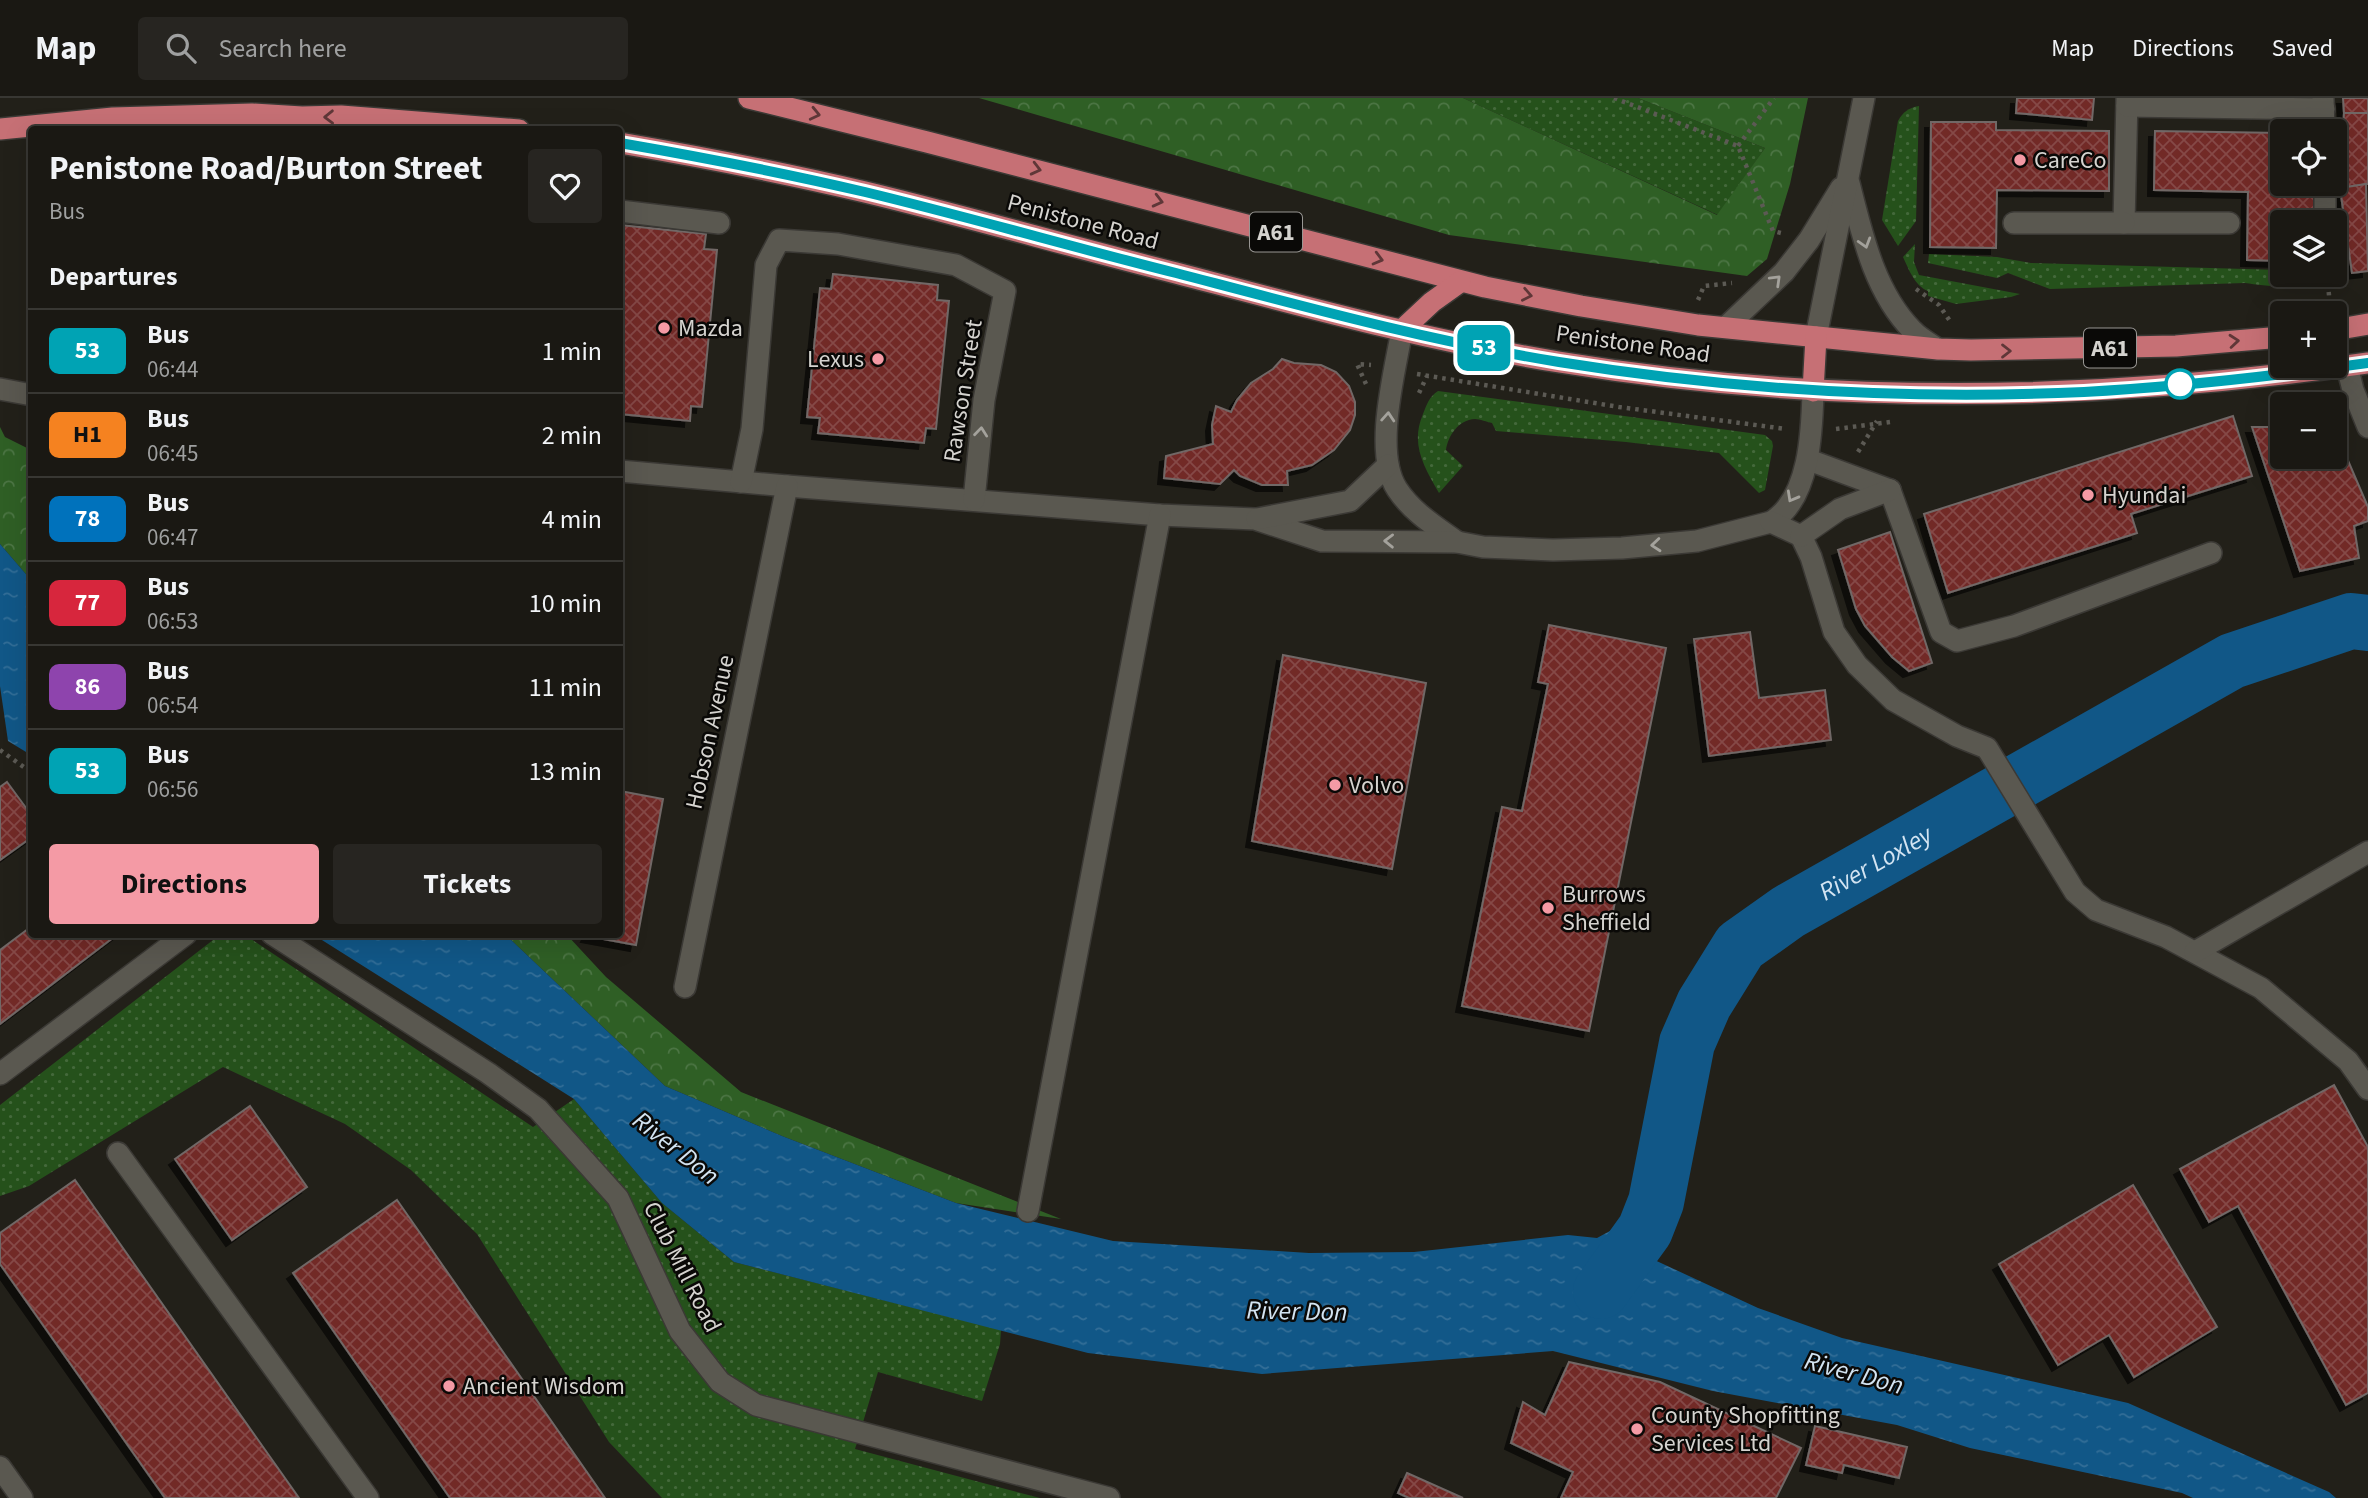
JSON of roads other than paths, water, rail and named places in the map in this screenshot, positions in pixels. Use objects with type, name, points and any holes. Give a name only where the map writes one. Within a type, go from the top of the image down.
[{"type":"highway","name":"Penistone Road","points":[[749,98],[1079,180],[1461,282],[1581,306],[1698,325],[1971,350],[2176,346],[2270,338]]},
{"type":"highway","points":[[31,126],[113,118],[252,114],[341,116],[468,126]]},
{"type":"highway","points":[[0,129],[28,126]]},
{"type":"highway","name":"Penistone Road","points":[[623,144],[865,192],[1222,286],[1402,330],[1559,362],[1694,380],[1814,391],[1996,394],[2088,392],[2234,380],[2357,364]]},
{"type":"highway","points":[[1402,330],[1432,302],[1461,282]]},
{"type":"highway","points":[[2347,328],[2368,324]]},
{"type":"highway","points":[[1814,391],[1816,337]]},
{"type":"street","points":[[1816,337],[1864,98]]},
{"type":"street","points":[[2124,223],[2127,110],[2323,104]]},
{"type":"street","points":[[1726,327],[1784,272],[1809,240],[1848,177]]},
{"type":"street","points":[[1848,177],[1866,248],[1878,277],[1896,311],[1913,332],[1938,349]]},
{"type":"street","points":[[623,211],[719,223]]},
{"type":"street","points":[[2014,223],[2229,223]]},
{"type":"street","name":"Rawson Street","points":[[741,482],[752,429],[766,265],[779,240],[838,244],[956,265],[1005,291],[984,400],[974,500]]},
{"type":"street","points":[[1402,330],[1387,418],[1388,465],[1398,490],[1416,512],[1457,542]]},
{"type":"street","points":[[2357,364],[2353,390],[2368,427]]},
{"type":"street","points":[[0,389],[28,394]]},
{"type":"street","points":[[1255,519],[1322,541],[1457,542],[1483,547],[1553,550],[1622,548],[1697,541],[1771,522],[1782,516],[1796,491],[1808,460],[1814,391]]},
{"type":"street","points":[[1808,460],[1890,490]]},
{"type":"street","points":[[623,471],[1160,515],[1255,519],[1350,501],[1388,465]]},
{"type":"street","name":"Hobson Avenue","points":[[684,988],[787,486]]},
{"type":"street","points":[[1801,536],[1840,509],[1890,490]]},
{"type":"street","points":[[1890,490],[1941,632],[1957,641],[2014,626],[2211,553]]},
{"type":"street","points":[[1028,1211],[1160,515]]},
{"type":"street","points":[[1771,522],[1801,536],[1811,557],[1834,632],[1857,665],[1894,700],[1957,736],[1987,748],[2075,892],[2096,910],[2166,937],[2261,988],[2348,1061],[2368,1089]]},
{"type":"street","points":[[2195,952],[2368,852]]},
{"type":"street","points":[[0,1074],[181,938]]},
{"type":"street","name":"Club Mill Road","points":[[278,938],[488,1073],[538,1109],[618,1198],[680,1331],[720,1382],[755,1405],[1109,1498]]},
{"type":"street","points":[[118,1153],[368,1498]]},
{"type":"street","points":[[0,1467],[22,1498]]},
{"type":"water","points":[[0,544],[28,577],[28,753],[8,741],[0,686]]},
{"type":"water","name":"River Don","points":[[319,938],[509,938],[665,1086],[782,1136],[956,1203],[1113,1241],[1309,1253],[1414,1252],[1568,1235],[1597,1238],[1621,1225],[1658,1235],[1648,1257],[1758,1308],[1842,1338],[2128,1403],[2329,1492],[2336,1498],[2193,1498],[2182,1493],[1970,1448],[1897,1425],[1713,1391],[1553,1351],[1262,1374],[1088,1353],[734,1262],[662,1203],[574,1099]]},
{"type":"waterway","name":"River Loxley","points":[[1601,1291],[1645,1230],[1656,1202],[1687,1043],[1704,1004],[1740,946],[1788,912],[2232,661],[2351,621],[2368,623]]},
{"type":"place","name":"CareCo","points":[[2020,160]]},
{"type":"place","name":"Mazda","points":[[664,328]]},
{"type":"place","name":"Lexus","points":[[878,359]]},
{"type":"place","name":"Hyundai","points":[[2088,495]]},
{"type":"place","name":"Volvo","points":[[1335,785]]},
{"type":"place","name":"Burrows Sheffield","points":[[1548,908]]},
{"type":"place","name":"Ancient Wisdom","points":[[449,1386]]},
{"type":"place","name":"County Shopfitting Services Ltd","points":[[1637,1429]]}]
